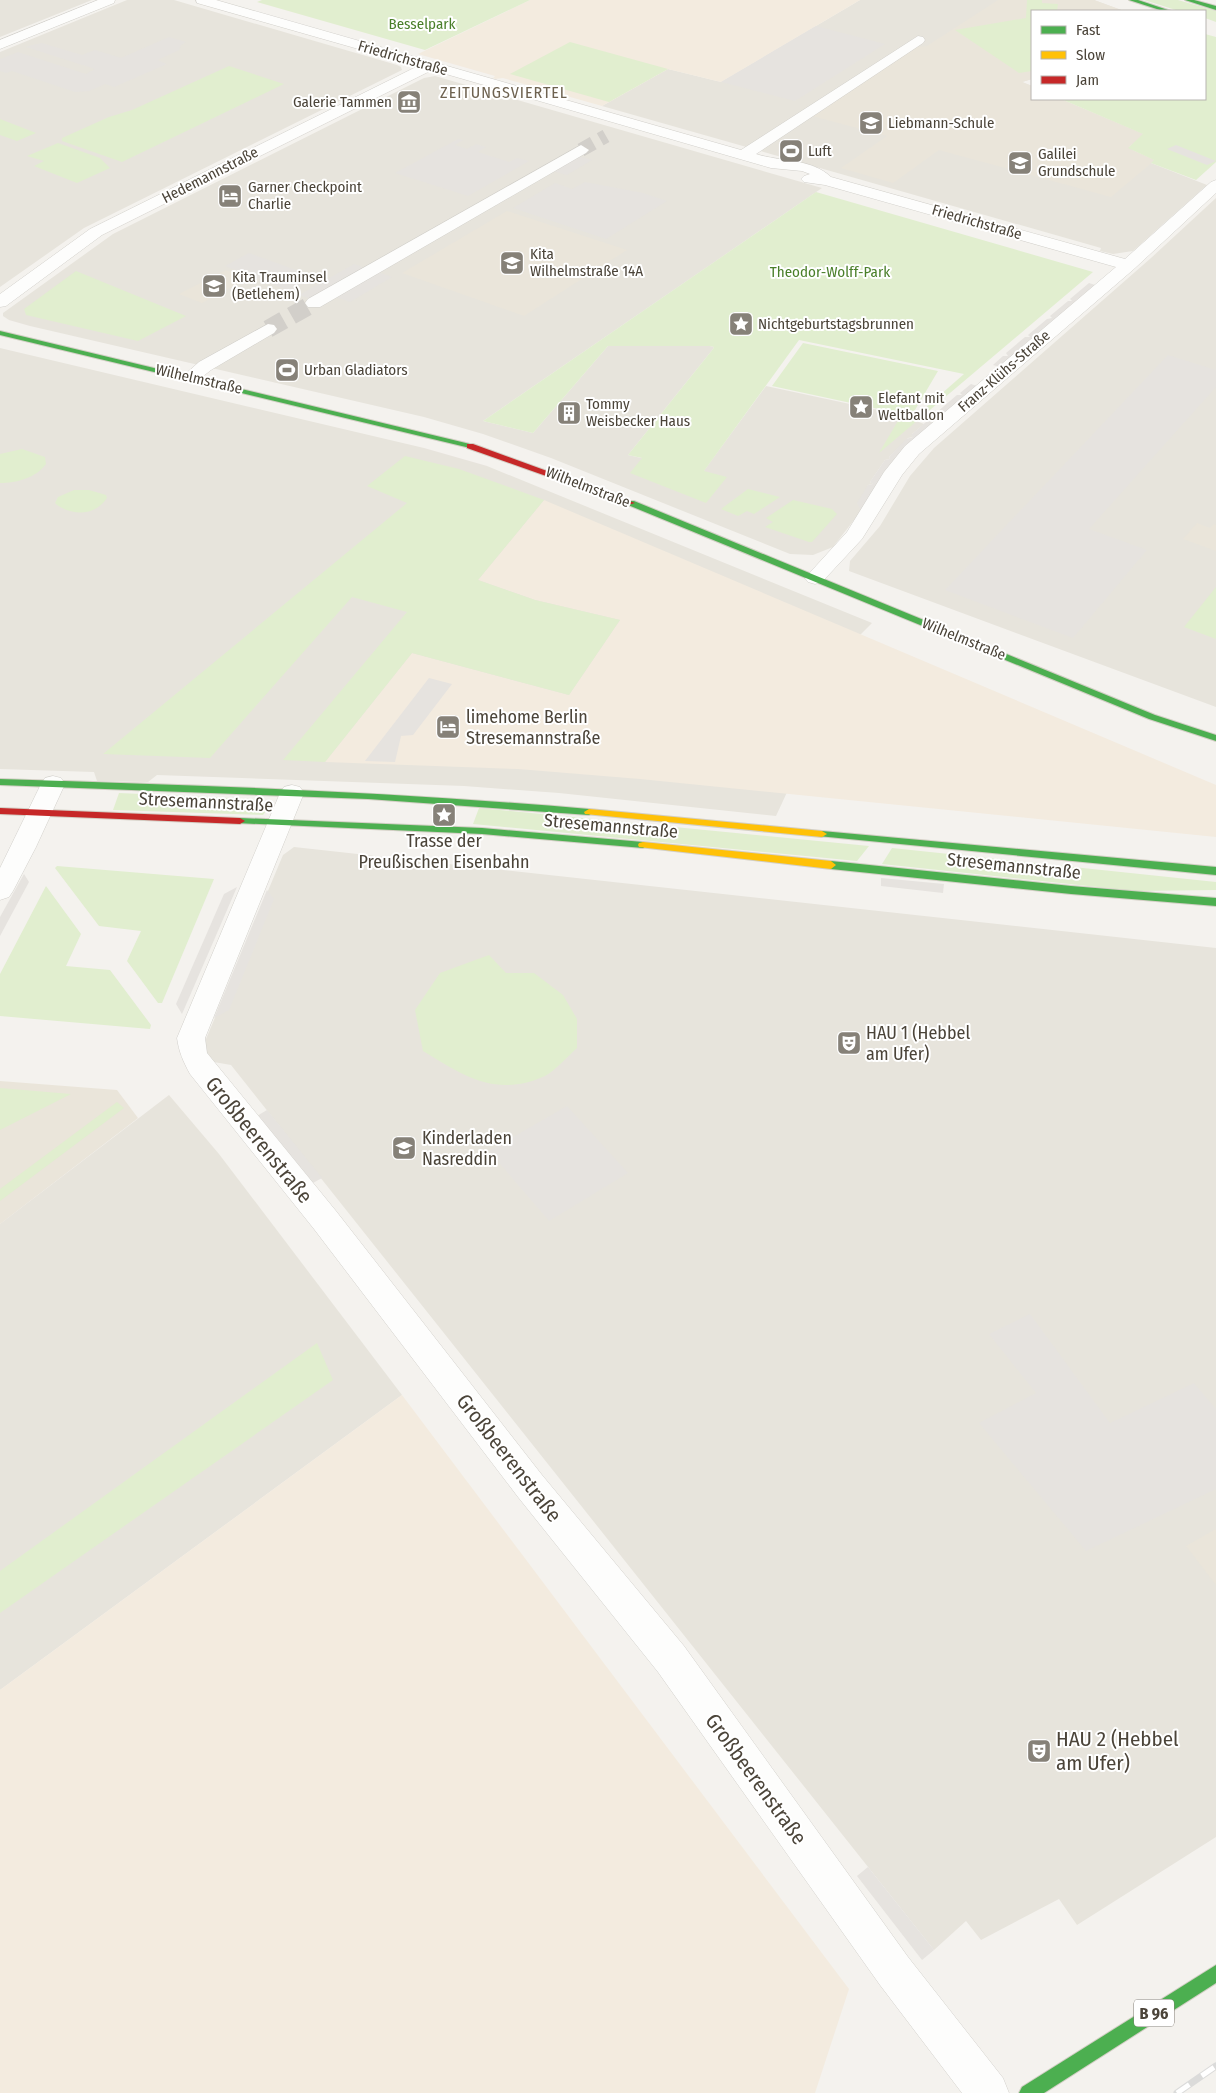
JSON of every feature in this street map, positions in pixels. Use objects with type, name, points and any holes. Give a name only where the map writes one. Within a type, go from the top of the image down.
[{"type":"main road","points":[[1132,0],[1165,10]]},
{"type":"main road","points":[[1188,0],[1216,8]]},
{"type":"main road","name":"Wilhelmstraße","points":[[0,333],[191,377],[488,451],[603,492],[1152,717],[1216,738]]},
{"type":"main road","name":"Wilhelmstraße","points":[[1152,717],[1208,748]]},
{"type":"main road","name":"Stresemannstraße","points":[[0,782],[292,793],[520,805],[1216,871]]},
{"type":"main road","name":"Stresemannstraße","points":[[0,811],[482,831],[1072,890],[1216,902]]},
{"type":"main road","name":"B 96","points":[[1028,2093],[1216,1973]]},
{"type":"street","points":[[0,45],[109,0]]},
{"type":"street","name":"Friedrichstraße","points":[[202,0],[776,165],[788,175],[801,179],[826,180],[1128,265]]},
{"type":"street","points":[[222,6],[235,0]]},
{"type":"street","points":[[743,156],[918,40]]},
{"type":"street","name":"Hedemannstraße","points":[[0,302],[96,232],[430,66]]},
{"type":"street","points":[[610,133],[628,123]]},
{"type":"street","points":[[314,303],[581,150]]},
{"type":"street","name":"Franz-Klühs-Straße","points":[[815,578],[855,534],[894,472],[912,450],[1128,265],[1216,185]]},
{"type":"street","points":[[191,377],[205,366],[268,329]]},
{"type":"street","points":[[0,891],[53,784]]},
{"type":"street","name":"Großbeerenstraße","points":[[292,793],[191,1038],[193,1054],[200,1066],[394,1308],[530,1486],[671,1660],[894,1972],[988,2093]]},
{"type":"shaded area","points":[[0,0],[92,0],[0,37]]},
{"type":"shaded area","points":[[127,0],[174,0],[397,65],[402,70],[84,228],[0,287],[0,52]]},
{"type":"shaded area","points":[[530,0],[860,0],[721,82],[668,69],[602,106],[503,78],[495,79],[493,78],[495,76],[418,54]]},
{"type":"shaded area","points":[[860,0],[1094,0],[1121,10],[1031,10],[1031,79],[1022,82],[1031,86],[1031,100],[1062,100],[1151,163],[1207,185],[1133,251],[1113,254],[1100,251],[1101,248],[602,106],[668,69],[721,82]]},
{"type":"shaded area","points":[[998,0],[1094,0],[1121,10],[1031,10],[1031,79],[1022,82],[1031,86],[1031,100],[1063,100],[1144,134],[1128,148],[1155,160],[1111,197],[939,150],[893,183],[841,168],[887,136],[812,116],[916,47],[927,46]]},
{"type":"shaded area","points":[[816,26],[885,44],[795,101],[721,82]]},
{"type":"shaded area","points":[[169,37],[186,42],[181,45],[179,50],[158,60],[167,64],[114,87],[105,84],[89,91],[75,92],[12,71],[6,73],[0,71],[0,59],[18,52],[86,74],[95,69],[26,47],[42,43],[82,55],[95,50],[121,58]]},
{"type":"shaded area","points":[[435,76],[822,188],[483,421],[533,433],[608,346],[710,346],[714,347],[713,349],[628,455],[703,472],[766,386],[901,415],[924,424],[912,434],[913,437],[908,438],[889,457],[890,459],[885,460],[870,482],[873,484],[868,485],[861,511],[833,547],[813,555],[790,554],[551,458],[483,434],[424,417],[30,326],[9,320],[3,316],[3,313],[113,234],[424,78]]},
{"type":"shaded area","points":[[458,139],[463,140],[455,145],[467,149],[476,144],[486,147],[478,152],[509,162],[517,158],[529,161],[468,196],[395,173]]},
{"type":"shaded area","points":[[1176,145],[1216,161],[1207,165],[1167,149]]},
{"type":"shaded area","points":[[578,156],[592,160],[567,175],[553,171]]},
{"type":"shaded area","points":[[585,182],[643,193],[667,201],[606,239],[513,208],[555,183],[572,189]]},
{"type":"shaded area","points":[[1216,198],[1216,707],[849,571],[850,561],[880,526],[910,476],[934,448],[1151,258]]},
{"type":"shaded area","name":"Kita Wilhelmstraße 14A","points":[[507,211],[627,250],[524,316],[402,273]]},
{"type":"shaded area","points":[[249,253],[315,277],[290,291],[225,266]]},
{"type":"shaded area","points":[[354,264],[366,268],[311,299],[299,295]]},
{"type":"shaded area","name":"Kita Trauminsel (Betlehem)","points":[[226,270],[248,278],[202,303],[179,294]]},
{"type":"shaded area","points":[[378,272],[392,277],[350,302],[336,297]]},
{"type":"shaded area","points":[[1089,283],[1095,285],[1000,367],[993,365],[1003,356],[1008,356],[1006,353],[1025,337],[1030,337],[1028,335],[1047,319],[1052,318],[1050,316],[1068,301],[1072,301],[1070,299]]},
{"type":"shaded area","points":[[0,348],[424,448],[487,466],[872,623],[860,635],[776,816],[559,793],[464,786],[157,775],[148,782],[97,781],[94,772],[0,769]]},
{"type":"shaded area","points":[[1168,355],[1216,370],[1216,387],[1089,529],[1147,550],[1073,638],[945,590]]},
{"type":"shaded area","points":[[971,384],[977,386],[861,511],[857,503],[868,485],[873,484],[870,482],[885,460],[890,459],[889,457],[906,439],[913,437],[911,435],[933,416],[938,416],[936,413],[957,395],[962,395],[960,393]]},
{"type":"shaded area","points":[[544,500],[1216,785],[1216,837],[640,779],[518,769],[325,762],[412,653],[569,695],[620,620],[535,600],[478,580]]},
{"type":"shaded area","points":[[1197,523],[1210,528],[1214,524],[1216,525],[1216,551],[1183,539]]},
{"type":"shaded area","points":[[429,678],[452,684],[413,735],[401,736],[395,762],[365,761]]},
{"type":"shaded area","points":[[294,847],[1216,948],[1216,1837],[1077,1925],[1059,1899],[981,1940],[966,1921],[934,1950],[231,1065],[208,1061],[204,1047],[206,1039],[283,855]]},
{"type":"shaded area","points":[[24,874],[29,882],[0,936],[0,917]]},
{"type":"shaded area","points":[[881,878],[944,884],[943,893],[881,886]]},
{"type":"shaded area","points":[[237,887],[182,1014],[176,1004],[224,894]]},
{"type":"shaded area","points":[[267,890],[274,899],[229,1010],[214,1018]]},
{"type":"shaded area","points":[[0,1081],[117,1090],[138,1118],[0,1224]]},
{"type":"shaded area","points":[[169,1095],[219,1154],[402,1395],[0,1690],[0,1224]]},
{"type":"shaded area","points":[[567,1106],[628,1173],[549,1221],[489,1151]]},
{"type":"shaded area","points":[[267,1110],[322,1178],[311,1184],[257,1116]]},
{"type":"shaded area","points":[[1030,1314],[1110,1423],[1194,1383],[1216,1409],[1216,1489],[1086,1551],[979,1423],[1036,1393],[989,1334]]},
{"type":"shaded area","points":[[402,1395],[849,1989],[815,2093],[0,2093],[0,1690]]},
{"type":"shaded area","points":[[1216,1529],[1216,1585],[1186,1546]]},
{"type":"shaded area","points":[[868,1867],[934,1950],[922,1960],[857,1876]]},
{"type":"green space","name":"Besselpark","points":[[262,0],[530,0],[425,50],[257,2]]},
{"type":"green space","points":[[1027,0],[1042,0],[1042,3],[1058,4],[1057,10],[1031,10],[1031,71],[1019,73],[955,30],[1026,18]]},
{"type":"green space","points":[[1144,0],[1178,0],[1216,11],[1216,22],[1206,18],[1206,10],[1176,10]]},
{"type":"green space","points":[[1206,34],[1216,37],[1216,162],[1196,180],[1151,163],[1154,160],[1128,148],[1143,134],[1063,100],[1206,100]]},
{"type":"green space","points":[[570,42],[668,69],[609,102],[510,74]]},
{"type":"green space","points":[[229,66],[284,84],[122,162],[62,141],[62,138],[109,117],[132,110]]},
{"type":"green space","points":[[0,119],[36,133],[17,141],[0,135]]},
{"type":"green space","points":[[58,143],[100,158],[110,168],[77,183],[34,166],[44,161],[27,156]]},
{"type":"green space","name":"Theodor-Wolff-Park","points":[[816,192],[1093,272],[879,453],[902,414],[772,386],[803,343],[938,371],[912,415],[916,416],[964,374],[799,340],[704,471],[727,477],[706,503],[630,473],[642,458],[628,455],[714,347],[608,346],[533,433],[483,421]]},
{"type":"green space","points":[[76,271],[186,316],[138,341],[26,315],[24,309]]},
{"type":"green space","points":[[22,449],[45,457],[46,464],[37,473],[25,479],[0,483],[0,454]]},
{"type":"green space","points":[[405,456],[459,469],[544,500],[478,580],[535,600],[620,620],[569,695],[412,653],[325,762],[283,760],[407,612],[352,597],[210,758],[103,754],[407,503],[367,486]]},
{"type":"green space","points":[[748,489],[780,497],[754,514],[747,511],[738,516],[721,509]]},
{"type":"green space","points":[[74,490],[89,490],[106,495],[107,498],[96,508],[84,512],[63,509],[55,503],[58,497]]},
{"type":"green space","points":[[793,500],[832,509],[837,514],[812,542],[765,527],[773,522],[766,518]]},
{"type":"green space","points":[[1216,587],[1216,639],[1184,627]]},
{"type":"green space","points":[[119,793],[252,799],[261,802],[267,810],[263,815],[113,810]]},
{"type":"green space","points":[[479,808],[869,846],[857,861],[473,824]]},
{"type":"green space","points":[[892,848],[1216,882],[1216,890],[1135,891],[882,864]]},
{"type":"green space","points":[[57,866],[214,879],[162,1003],[158,1003],[127,961],[141,931],[99,926],[55,868]]},
{"type":"green space","points":[[46,886],[81,934],[66,966],[110,970],[151,1025],[150,1029],[0,1016],[0,974]]},
{"type":"green space","points":[[489,955],[506,973],[534,973],[563,995],[577,1019],[577,1048],[558,1067],[545,1076],[511,1085],[481,1081],[452,1069],[423,1051],[415,1010],[440,973]]},
{"type":"green space","points":[[0,1088],[71,1094],[0,1130]]},
{"type":"green space","points":[[117,1102],[124,1108],[0,1201],[0,1189]]},
{"type":"green space","points":[[317,1343],[333,1380],[0,1613],[0,1571]]},
{"type":"tunnel","points":[[581,150],[606,136]]},
{"type":"tunnel","points":[[268,329],[314,303]]},
{"type":"railway","points":[[1177,2093],[1216,2066]]},
{"type":"traffic: fast","points":[[1132,0],[1165,10]]},
{"type":"traffic: fast","points":[[1188,0],[1216,8]]},
{"type":"traffic: fast","points":[[0,333],[470,446]]},
{"type":"traffic: fast","points":[[631,503],[1152,717],[1216,738]]},
{"type":"traffic: fast","points":[[0,782],[368,796],[589,812]]},
{"type":"traffic: fast","points":[[240,821],[482,831],[643,845]]},
{"type":"traffic: fast","points":[[822,834],[1216,871]]},
{"type":"traffic: fast","points":[[831,865],[1071,890],[1216,902]]},
{"type":"traffic: fast","points":[[1028,2093],[1216,1973]]},
{"type":"traffic: slow","points":[[589,812],[822,834]]},
{"type":"traffic: slow","points":[[643,845],[831,865]]},
{"type":"traffic: jam","points":[[470,446],[631,503]]},
{"type":"traffic: jam","points":[[0,811],[240,821]]},
{"type":"place","name":"Galerie Tammen","points":[[409,102]]},
{"type":"place","name":"Liebmann-Schule","points":[[871,123]]},
{"type":"place","name":"Luft","points":[[791,151]]},
{"type":"place","name":"Galilei Grundschule","points":[[1020,163]]},
{"type":"place","name":"Garner Checkpoint Charlie","points":[[230,196]]},
{"type":"place","name":"Kita Wilhelmstraße 14A","points":[[512,263]]},
{"type":"place","name":"Kita Trauminsel (Betlehem)","points":[[214,286]]},
{"type":"place","name":"Nichtgeburtstagsbrunnen","points":[[741,324]]},
{"type":"place","name":"Urban Gladiators","points":[[287,370]]},
{"type":"place","name":"Elefant mit Weltballon","points":[[861,407]]},
{"type":"place","name":"Tommy Weisbecker Haus","points":[[569,413]]},
{"type":"place","name":"limehome Berlin Stresemannstraße","points":[[448,727]]},
{"type":"place","name":"Trasse der Preußischen Eisenbahn","points":[[444,815]]},
{"type":"place","name":"HAU 1 (Hebbel am Ufer)","points":[[849,1043]]},
{"type":"place","name":"Kinderladen Nasreddin","points":[[404,1148]]},
{"type":"place","name":"HAU 2 (Hebbel am Ufer)","points":[[1039,1751]]},
{"type":"district","name":"ZEITUNGSVIERTEL","points":[[504,92]]}]
